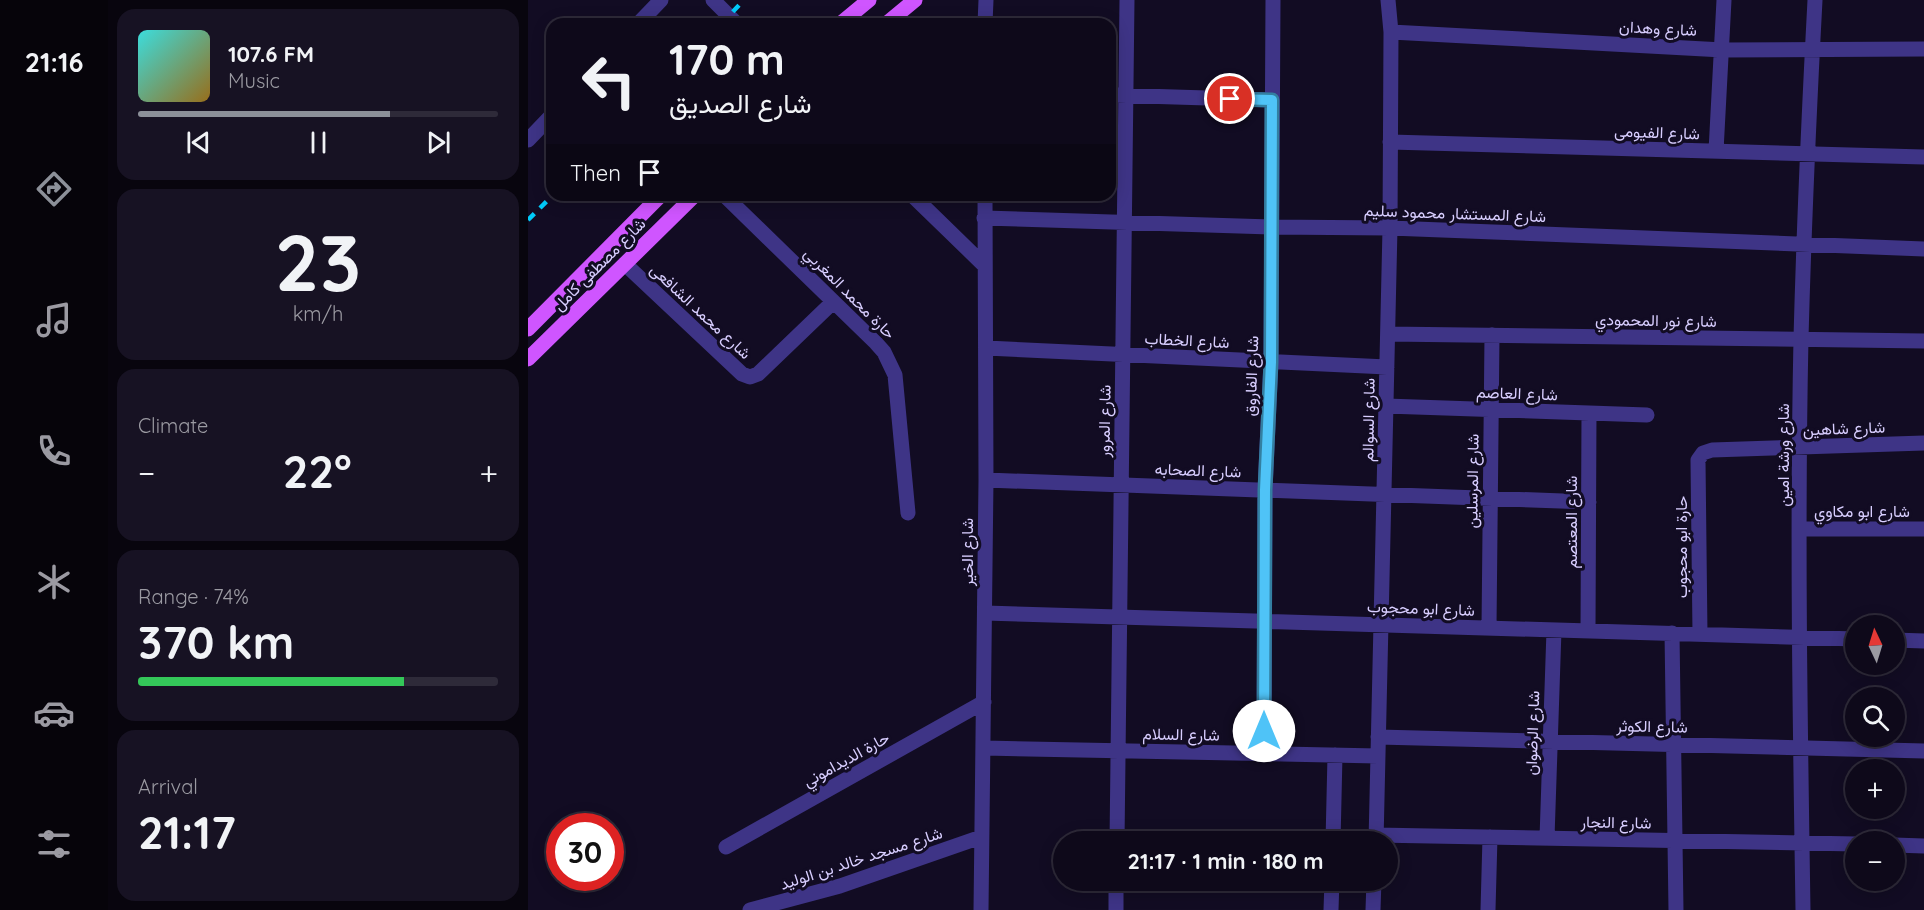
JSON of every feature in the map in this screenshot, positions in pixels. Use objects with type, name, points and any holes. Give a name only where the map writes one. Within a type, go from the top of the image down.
[{"type":"main road","points":[[847,18],[868,0]]},
{"type":"main road","points":[[893,18],[915,0]]},
{"type":"main road","name":"شارع مصطفى كامل","points":[[528,329],[655,201]]},
{"type":"main road","name":"شارع مصطفى كامل","points":[[528,359],[689,201]]},
{"type":"street","points":[[644,18],[661,0]]},
{"type":"street","points":[[713,0],[731,18]]},
{"type":"street","points":[[986,0],[986,18]]},
{"type":"street","name":"شارع المرور","points":[[1117,831],[1124,222],[1118,95],[1127,0]]},
{"type":"street","name":"شارع الفاروق","points":[[1264,753],[1265,490],[1271,362],[1273,0]]},
{"type":"street","name":"شارع السوالم","points":[[1376,831],[1390,228],[1391,32],[1388,0]]},
{"type":"street","points":[[1716,151],[1724,0]]},
{"type":"street","name":"شارع ورشة امين","points":[[1803,910],[1800,637],[1801,340],[1815,0]]},
{"type":"street","name":"شارع وهدان","points":[[1391,32],[1723,50],[1924,49]]},
{"type":"street","points":[[1118,95],[1272,100]]},
{"type":"street","points":[[528,140],[546,120]]},
{"type":"street","name":"شارع الفيومى","points":[[1390,142],[1924,157]]},
{"type":"street","name":"حارة محمد المغربي","points":[[730,201],[884,352],[895,375],[908,513]]},
{"type":"street","points":[[918,201],[985,266]]},
{"type":"street","name":"شارع الخير","points":[[981,910],[986,480],[985,201]]},
{"type":"street","name":"شارع المستشار محمود سليم","points":[[984,218],[1271,227],[1390,228],[1924,249]]},
{"type":"street","name":"شارع محمد الشافعى","points":[[625,264],[742,374],[750,377],[758,374],[833,302]]},
{"type":"street","name":"شارع نور المحمودي","points":[[1388,334],[1924,341]]},
{"type":"street","name":"شارع المرسلين","points":[[1489,628],[1492,335]]},
{"type":"street","name":"شارع الخطاب","points":[[986,348],[1387,367]]},
{"type":"street","name":"شارع العاصم","points":[[1386,406],[1647,415]]},
{"type":"street","name":"شارع المعتصم","points":[[1588,631],[1590,413]]},
{"type":"street","name":"شارع شاهين","points":[[1698,460],[1703,453],[1712,450],[1924,443]]},
{"type":"street","name":"حارة ابو محجوب","points":[[1698,460],[1700,634]]},
{"type":"street","name":"شارع الصحابه","points":[[986,480],[1589,502]]},
{"type":"street","name":"شارع ابو مكاوي","points":[[1800,529],[1924,529]]},
{"type":"street","name":"شارع ابو محجوب","points":[[985,613],[1845,639]]},
{"type":"street","name":"شارع الرضوان","points":[[1547,838],[1554,630]]},
{"type":"street","points":[[1672,633],[1676,910]]},
{"type":"street","points":[[1905,640],[1924,641]]},
{"type":"street","name":"حارة الديداموني","points":[[726,847],[984,702]]},
{"type":"street","name":"شارع الكوثر","points":[[1378,737],[1924,752]]},
{"type":"street","name":"شارع السلام","points":[[984,748],[1378,756]]},
{"type":"street","points":[[1333,831],[1335,755]]},
{"type":"street","name":"شارع مسجد خالد بن الوليد","points":[[750,910],[840,886],[981,837]]},
{"type":"street","points":[[1488,910],[1490,837]]},
{"type":"street","name":"شارع النجار","points":[[1398,838],[1490,837],[1845,844]]},
{"type":"street","points":[[1905,845],[1924,846]]},
{"type":"street","points":[[1116,891],[1116,910]]},
{"type":"street","points":[[1331,910],[1332,891]]},
{"type":"street","points":[[1373,910],[1374,891]]},
{"type":"railway","points":[[727,18],[744,0]]},
{"type":"railway","points":[[528,220],[547,201]]},
{"type":"route","points":[[1230,99],[1272,100],[1271,362],[1265,490],[1264,731]]}]
